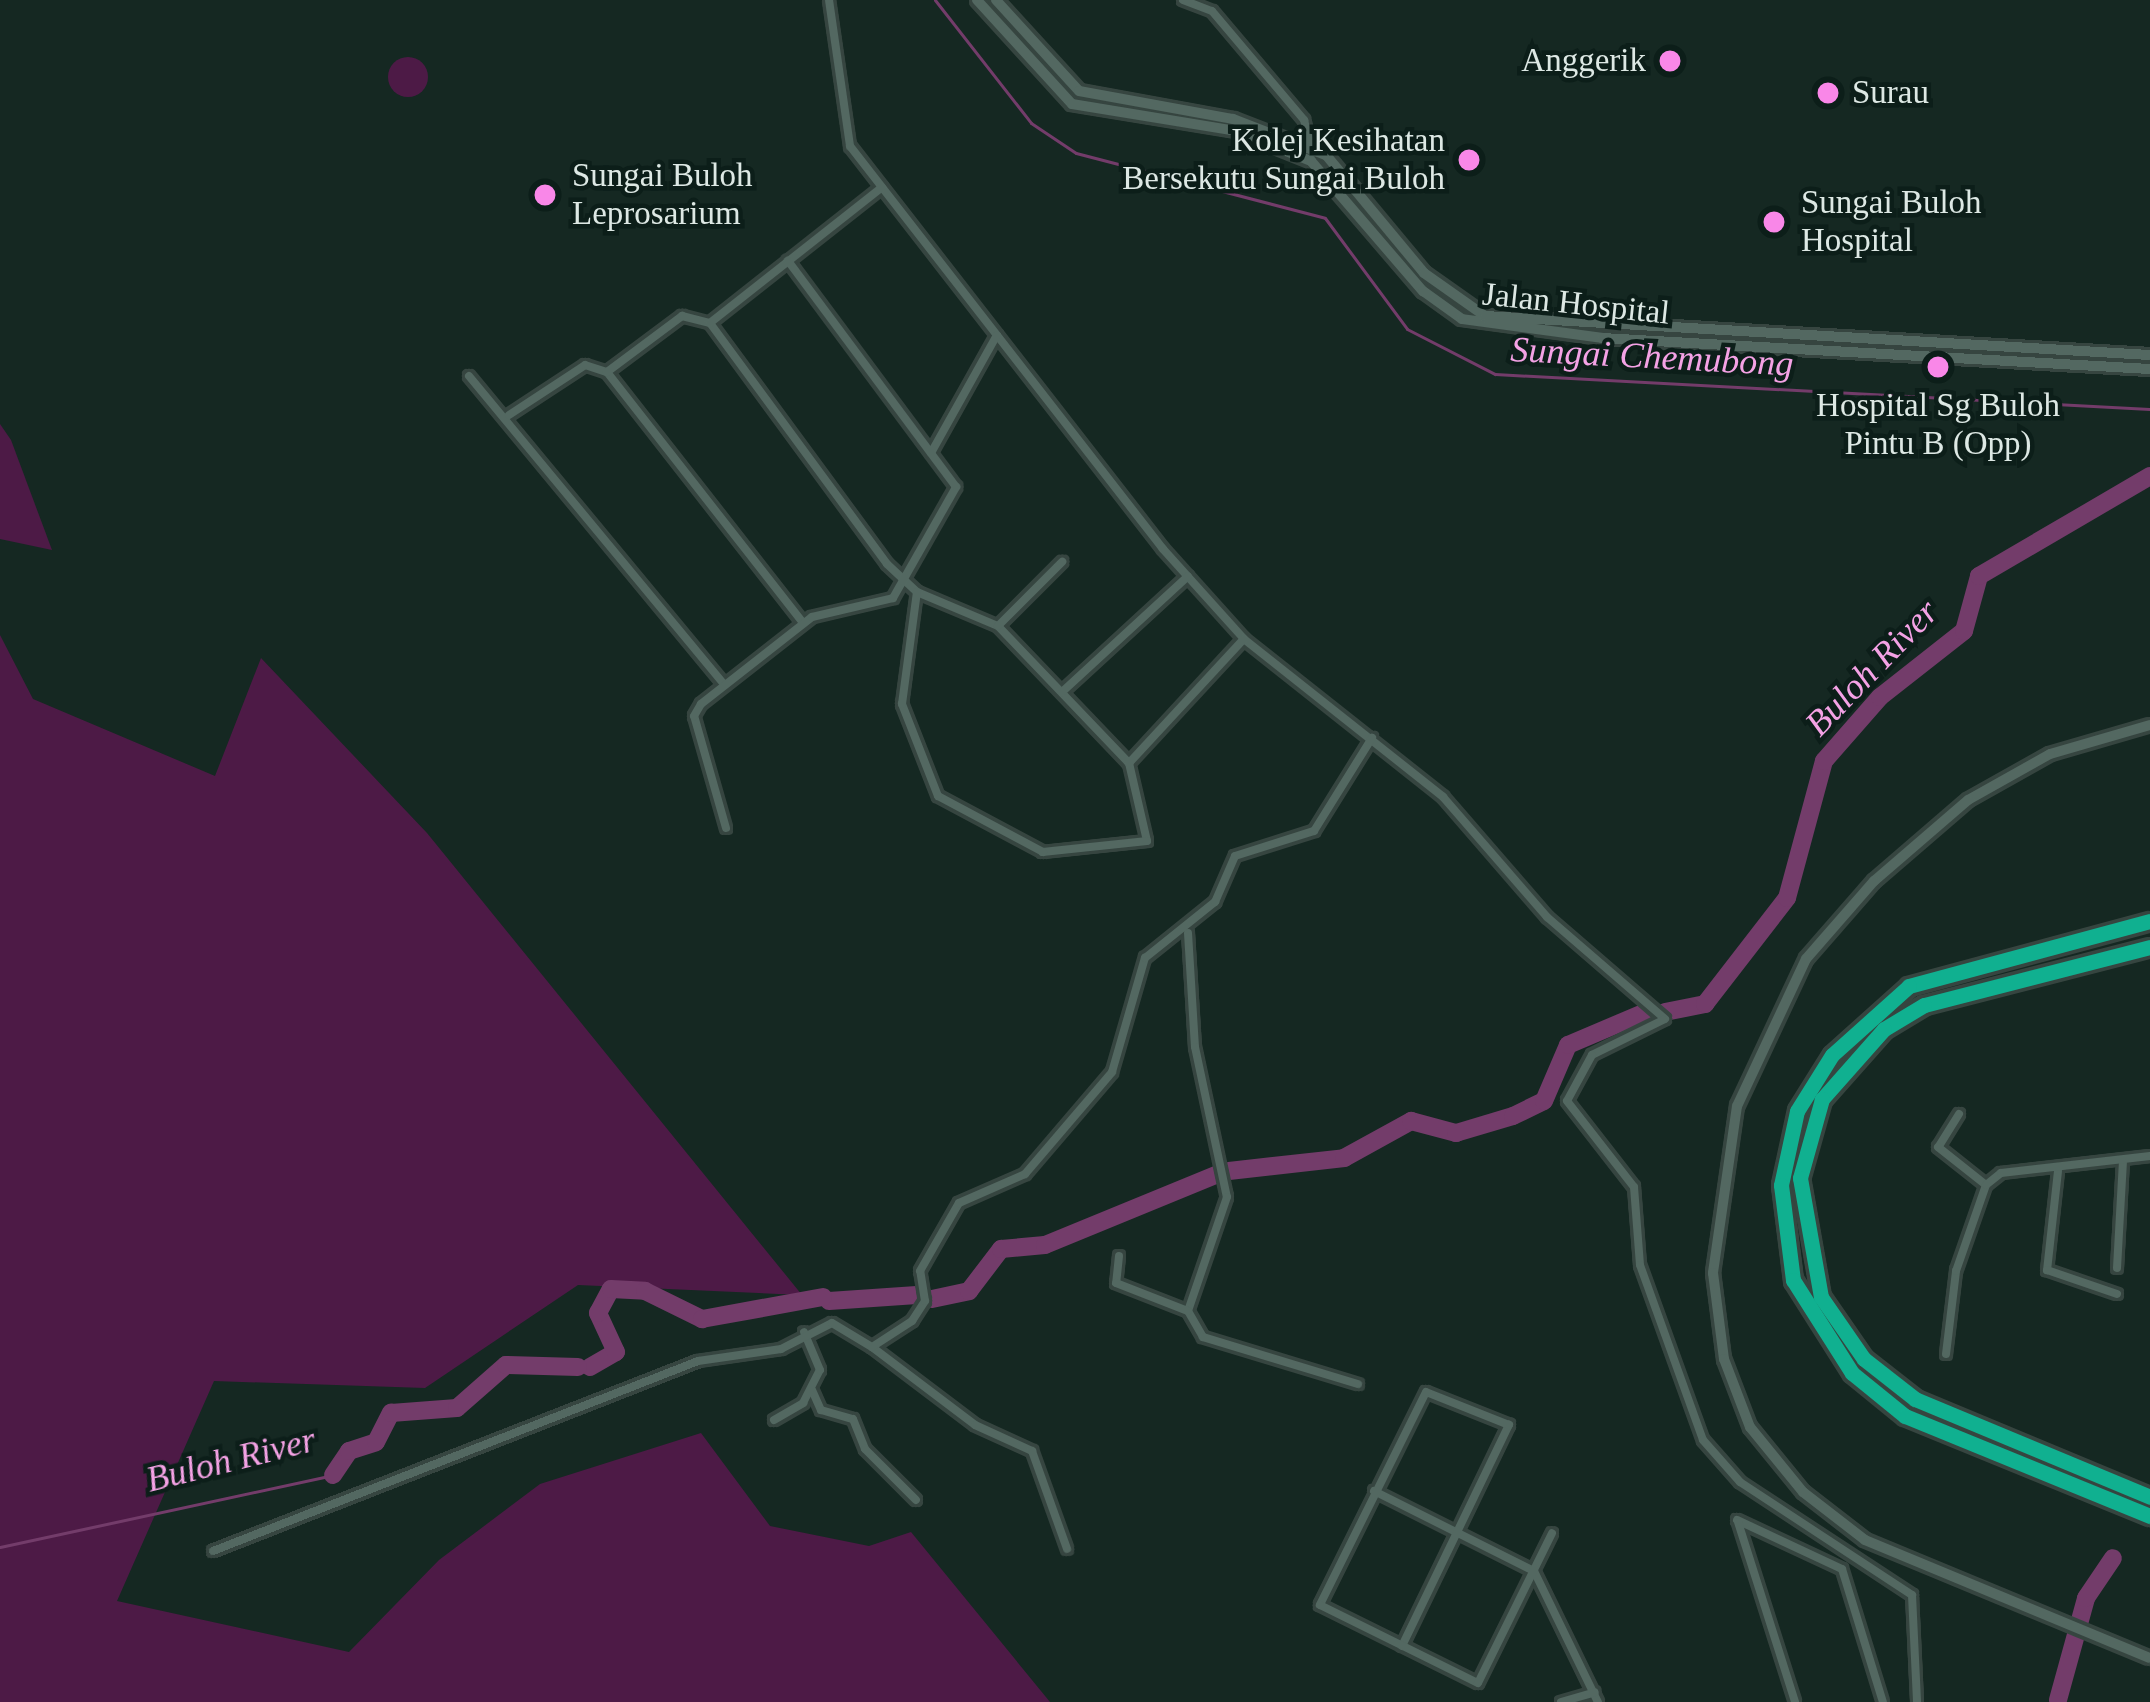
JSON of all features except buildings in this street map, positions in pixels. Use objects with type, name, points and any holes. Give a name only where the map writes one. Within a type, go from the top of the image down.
[{"type":"highway","points":[[2150,921],[1909,986],[1832,1054],[1797,1111],[1781,1185],[1793,1280],[1852,1373],[1905,1416],[2150,1518]]},
{"type":"highway","points":[[2150,947],[1924,1005],[1848,1061],[1822,1099],[1800,1178],[1807,1258],[1864,1359],[1915,1399],[1982,1431],[2150,1495]]},
{"type":"main road","name":"Jalan Hospital","points":[[976,0],[1072,104],[1236,131],[1312,155],[1424,291],[1498,330],[2150,369]]},
{"type":"main road","name":"Jalan Hospital","points":[[996,0],[1079,91],[1233,119],[1312,155],[1424,273],[1485,316],[2150,355]]},
{"type":"main road","points":[[2150,725],[2008,775],[1874,880],[1806,959],[1750,1071],[1727,1150],[1715,1312],[1750,1427],[1803,1492],[1865,1540],[2150,1658]]},
{"type":"street","points":[[829,0],[837,102],[850,146],[1188,576],[1244,639],[1372,739],[1665,1019],[1592,1055],[1568,1101],[1634,1186],[1640,1265],[1703,1439],[1740,1482],[1912,1595],[1917,1702]]},
{"type":"street","points":[[1184,0],[1212,11],[1304,119],[1312,155]]},
{"type":"street","points":[[710,323],[882,187]]},
{"type":"street","points":[[726,828],[694,716],[803,623],[893,598],[956,487],[788,261]]},
{"type":"street","points":[[607,372],[682,316],[710,323],[905,582],[917,592],[998,626],[1129,763],[1148,841],[1097,852],[1043,852],[938,796],[902,704],[917,592]]},
{"type":"street","points":[[931,453],[997,335]]},
{"type":"street","points":[[509,415],[585,365],[607,372],[803,623]]},
{"type":"street","points":[[469,376],[509,415],[725,685]]},
{"type":"street","points":[[998,626],[1062,562]]},
{"type":"street","points":[[1061,692],[1188,576]]},
{"type":"street","points":[[1129,763],[1244,639]]},
{"type":"street","points":[[872,1347],[925,1301],[920,1271],[959,1203],[1025,1174],[1063,1138],[1128,1046],[1145,958],[1188,932],[1235,856],[1314,831],[1372,739]]},
{"type":"street","points":[[1188,932],[1195,1047],[1227,1197],[1188,1311]]},
{"type":"street","points":[[1959,1114],[1938,1147],[1986,1185],[2150,1156]]},
{"type":"street","points":[[2117,1268],[2123,1160]]},
{"type":"street","points":[[2058,1171],[2047,1270],[2117,1294]]},
{"type":"street","points":[[1946,1354],[1956,1271],[1986,1185]]},
{"type":"street","points":[[1119,1256],[1116,1283],[1188,1311],[1203,1336],[1358,1384]]},
{"type":"street","points":[[212,1551],[596,1398],[721,1355],[781,1349],[804,1332],[832,1323],[872,1347],[975,1425],[1032,1451],[1067,1549]]},
{"type":"street","points":[[774,1420],[812,1390],[820,1370],[804,1332]]},
{"type":"street","points":[[812,1390],[821,1410],[854,1419],[865,1449],[916,1501]]},
{"type":"street","points":[[1402,1646],[1508,1425],[1426,1392],[1320,1605],[1402,1646],[1478,1683],[1552,1533]]},
{"type":"street","points":[[1374,1491],[1534,1571],[1596,1697],[1561,1702]]},
{"type":"street","points":[[1795,1702],[1737,1520],[1841,1569],[1883,1702]]},
{"type":"shaded area","points":[[408,57],[422,63],[428,77],[422,91],[408,97],[394,91],[388,77],[394,63]]},
{"type":"shaded area","points":[[0,424],[11,440],[52,550],[0,539]]},
{"type":"shaded area","points":[[0,635],[33,699],[215,776],[261,658],[427,833],[802,1295],[578,1285],[425,1388],[214,1381],[117,1601],[349,1652],[439,1560],[540,1484],[701,1433],[770,1526],[869,1546],[911,1532],[1050,1702],[0,1702]]},
{"type":"waterway","name":"Sungai Chemubong","points":[[935,0],[1031,123],[1076,153],[1325,218],[1407,329],[1495,374],[2150,409]]},
{"type":"waterway","name":"Buloh River","points":[[1665,1012],[1705,1004],[1787,898],[1824,761],[1880,697],[1964,631],[1979,576],[2150,476]]},
{"type":"waterway","name":"Buloh River","points":[[1229,1171],[1344,1158],[1411,1121],[1456,1133],[1513,1116],[1544,1101],[1568,1045],[1648,1011]]},
{"type":"waterway","name":"Buloh River","points":[[932,1299],[969,1291],[1001,1249],[1045,1245],[1218,1174]]},
{"type":"waterway","name":"Buloh River","points":[[590,1367],[616,1352],[598,1313],[611,1289],[645,1291],[702,1319],[823,1297]]},
{"type":"waterway","name":"Buloh River","points":[[829,1301],[917,1295]]},
{"type":"waterway","name":"Buloh River","points":[[333,1475],[349,1451],[376,1442],[391,1413],[457,1408],[506,1365],[578,1367]]},
{"type":"waterway","name":"Buloh River","points":[[0,1547],[333,1475]]},
{"type":"waterway","points":[[2058,1700],[2086,1598],[2113,1558]]},
{"type":"place","name":"Anggerik","points":[[1670,61]]},
{"type":"place","name":"Surau","points":[[1828,93]]},
{"type":"place","name":"Kolej Kesihatan Bersekutu Sungai Buloh","points":[[1469,160]]},
{"type":"place","name":"Sungai Buloh Leprosarium","points":[[545,195]]},
{"type":"place","name":"Sungai Buloh Hospital","points":[[1774,222]]},
{"type":"place","name":"Hospital Sg Buloh Pintu B (Opp)","points":[[1938,367]]}]
